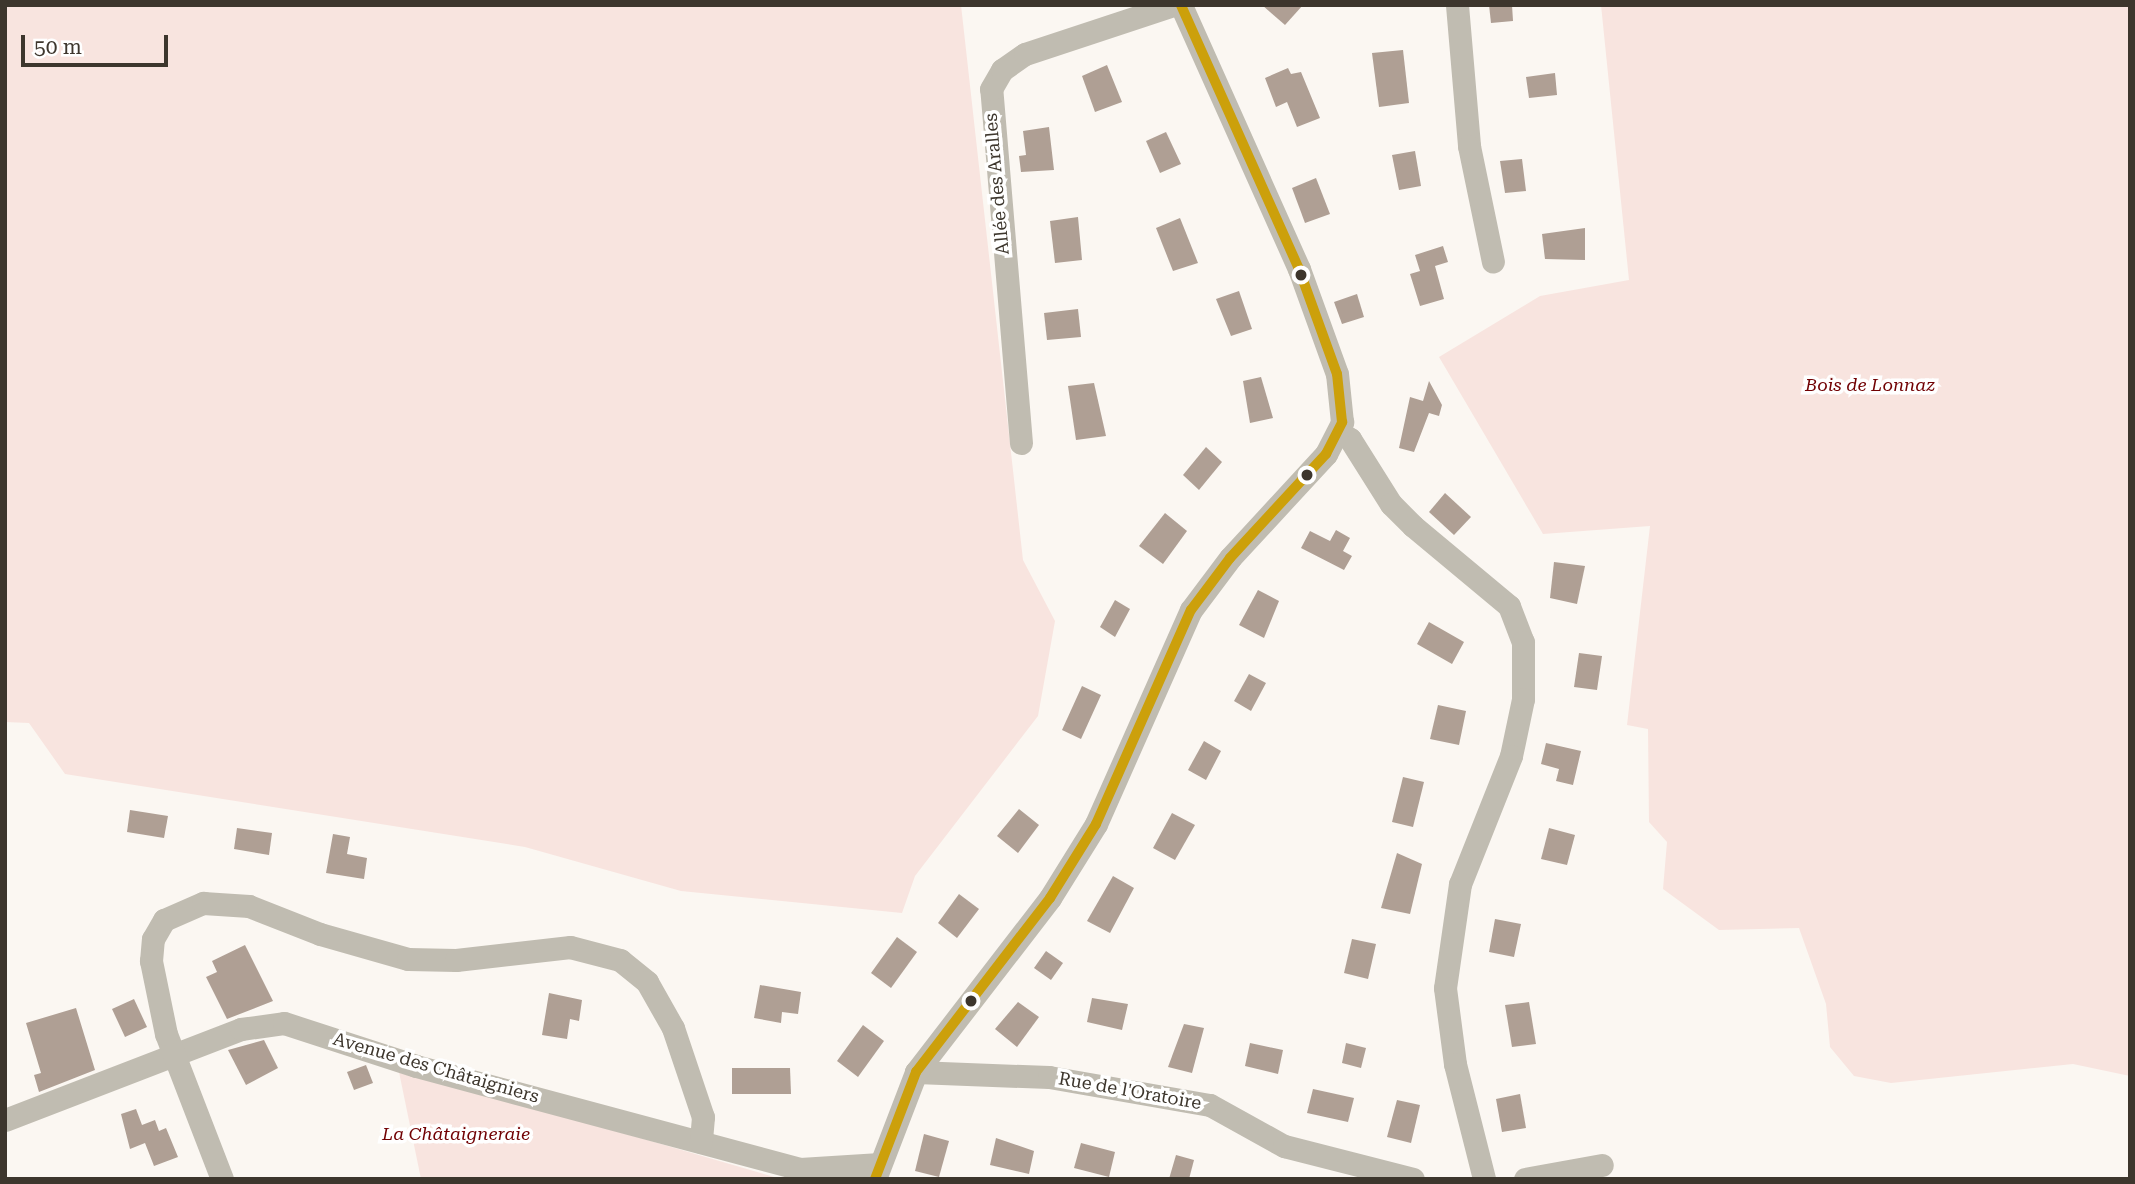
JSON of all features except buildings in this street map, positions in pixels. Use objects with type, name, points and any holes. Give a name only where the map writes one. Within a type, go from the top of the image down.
[{"type":"street","name":"Allée des Aralles","points":[[1021,443],[991,89],[1002,70],[1025,54],[1173,5]]},
{"type":"street","points":[[878,1171],[916,1072],[1076,860],[1109,801],[1159,675],[1196,603],[1230,558],[1313,470],[1339,432],[1343,394],[1299,269],[1181,5]]},
{"type":"street","points":[[1457,5],[1469,146],[1493,262]]},
{"type":"street","points":[[1339,432],[1350,439],[1391,504],[1413,526],[1509,606],[1523,642],[1523,699],[1511,756],[1460,884],[1446,988],[1455,1065],[1484,1179]]},
{"type":"street","points":[[222,1179],[160,1014],[151,950],[164,920],[192,905],[249,906],[320,934],[424,961],[587,948],[627,965],[656,996],[701,1109],[701,1142]]},
{"type":"street","name":"Avenue des Châtaigniers","points":[[5,1120],[252,1026],[284,1023],[416,1066],[701,1142],[805,1174],[878,1171]]},
{"type":"street","name":"Rue de l'Oratoire","points":[[916,1072],[1049,1077],[1210,1105],[1284,1146],[1413,1179]]},
{"type":"street","points":[[1525,1179],[1602,1165]]},
{"type":"green space","points":[[5,5],[961,5],[1023,560],[1055,621],[1038,716],[915,876],[902,913],[681,891],[525,847],[65,774],[29,723],[5,722]]},
{"type":"green space","name":"Bois de Lonnaz","points":[[1601,5],[2130,5],[2130,1076],[2073,1064],[1891,1083],[1854,1076],[1830,1047],[1826,1004],[1799,928],[1719,930],[1663,889],[1667,842],[1649,822],[1648,729],[1627,725],[1650,526],[1543,534],[1439,357],[1540,296],[1629,280]]},
{"type":"green space","name":"La Châtaigneraie","points":[[399,1072],[644,1139],[781,1179],[421,1179]]},
{"type":"transit line","points":[[875,1179],[916,1072],[1050,898],[1096,824],[1191,610],[1230,558],[1326,454],[1342,422],[1337,374],[1299,269],[1181,5]]}]
